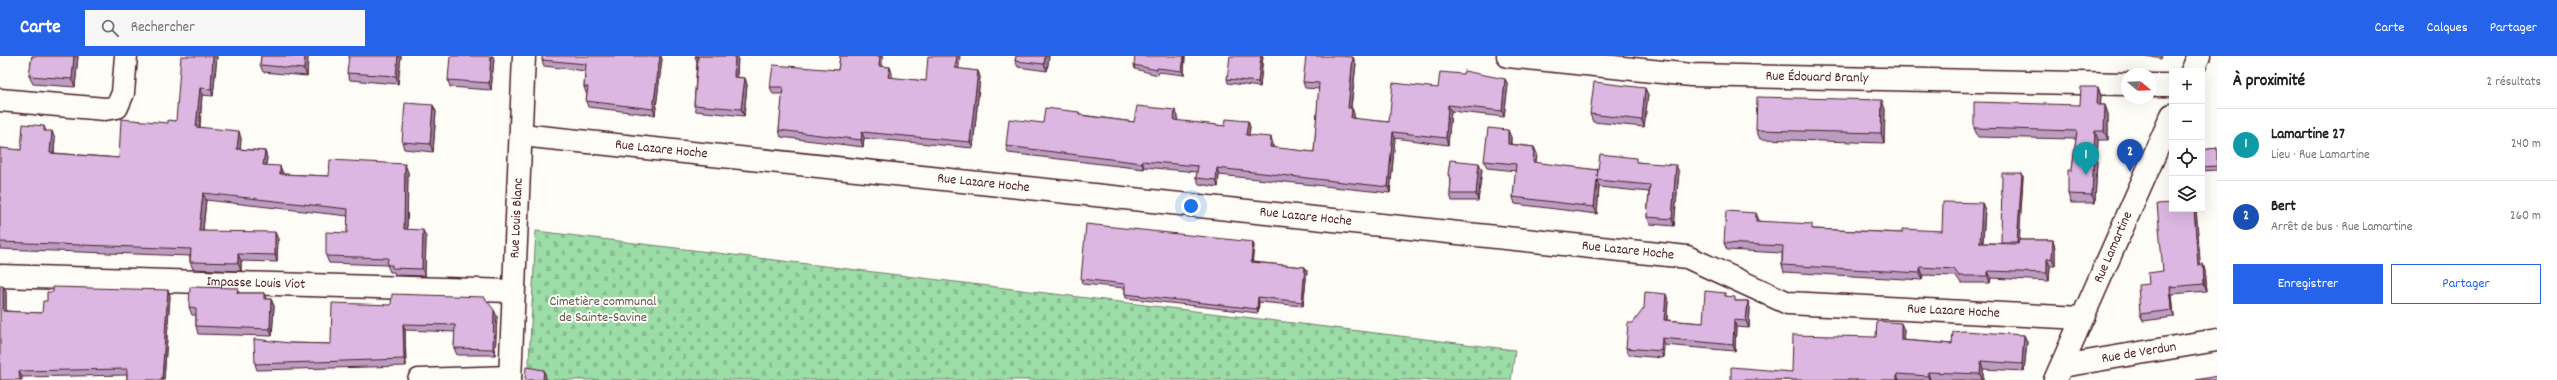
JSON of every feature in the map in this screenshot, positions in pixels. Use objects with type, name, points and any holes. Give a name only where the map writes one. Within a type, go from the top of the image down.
[{"type":"street","points":[[0,100],[104,109],[117,107],[122,93],[126,56]]},
{"type":"street","name":"Rue Louis Blanc","points":[[510,379],[512,291],[524,56]]},
{"type":"street","name":"Rue Édouard Branly","points":[[1508,56],[1691,75],[2121,84]]},
{"type":"street","points":[[2193,68],[2199,56]]},
{"type":"street","points":[[2157,85],[2169,85]]},
{"type":"street","name":"Rue Lamartine","points":[[2058,373],[2169,122]]},
{"type":"street","name":"Rue Lazare Hoche","points":[[521,135],[1687,257],[1788,303],[2082,318]]},
{"type":"street","name":"Impasse Louis Viot","points":[[0,276],[512,291]]},
{"type":"street","name":"Rue de Verdun","points":[[2058,373],[2217,340]]},
{"type":"street","points":[[419,380],[510,379]]},
{"type":"green space","name":"Cimetière communal de Sainte-Savine","points":[[536,231],[1515,350],[1511,380],[528,380]]},
{"type":"building","points":[[32,56],[74,56],[72,79],[29,76]]},
{"type":"building","points":[[181,56],[213,56],[211,89],[200,88],[196,127],[239,131],[237,149],[265,151],[263,165],[280,166],[280,174],[329,176],[330,160],[405,164],[404,229],[423,230],[422,269],[392,268],[392,265],[387,265],[388,258],[326,256],[326,232],[347,233],[348,209],[203,193],[199,231],[275,232],[275,255],[238,254],[238,263],[190,262],[191,249],[0,242],[0,148],[21,150],[23,124],[44,126],[44,131],[52,131],[50,153],[119,158],[121,119],[168,123],[168,120],[176,121]]},
{"type":"building","points":[[261,56],[305,56],[304,69],[260,65]]},
{"type":"building","points":[[349,56],[398,56],[396,76],[347,73]]},
{"type":"building","points":[[450,56],[491,56],[489,83],[448,80]]},
{"type":"building","points":[[542,56],[660,56],[653,109],[586,101],[588,87],[584,87],[586,64],[542,60]]},
{"type":"building","points":[[695,56],[735,56],[734,77],[745,78],[741,109],[694,105],[698,57]]},
{"type":"building","points":[[840,56],[880,56],[879,66],[890,67],[888,77],[926,81],[928,56],[957,56],[955,68],[978,71],[970,142],[862,132],[861,140],[779,130],[783,87],[770,87],[773,65],[838,70]]},
{"type":"building","points":[[1016,56],[1045,56],[1044,64],[1015,61]]},
{"type":"building","points":[[1135,56],[1184,56],[1182,71],[1157,68],[1157,70],[1134,65]]},
{"type":"building","points":[[1230,56],[1261,56],[1258,82],[1227,79]]},
{"type":"building","points":[[1306,56],[1353,57],[1348,108],[1352,108],[1351,118],[1389,122],[1393,83],[1438,88],[1440,72],[1463,74],[1464,71],[1505,79],[1502,111],[1448,105],[1446,138],[1393,132],[1388,187],[1217,168],[1216,180],[1196,178],[1198,166],[1142,161],[1142,163],[1006,146],[1009,119],[1043,123],[1045,108],[1079,112],[1079,115],[1134,122],[1137,106],[1175,110],[1174,120],[1225,126],[1226,119],[1248,121],[1246,135],[1271,137],[1270,147],[1314,152],[1319,83],[1303,82]]},
{"type":"building","points":[[1594,82],[1645,88],[1642,120],[1590,114]]},
{"type":"building","points":[[2081,87],[2098,87],[2097,105],[2105,105],[2104,131],[2095,131],[2092,195],[2068,194],[2068,170],[2072,170],[2077,131],[1974,128],[1974,102],[2080,105]]},
{"type":"building","points":[[1757,97],[1882,100],[1881,133],[1756,130]]},
{"type":"building","points":[[405,103],[433,105],[430,144],[402,142]]},
{"type":"building","points":[[1488,128],[1508,130],[1508,144],[1534,147],[1533,162],[1598,170],[1600,154],[1636,158],[1636,162],[1676,165],[1672,219],[1647,217],[1650,185],[1597,180],[1594,207],[1513,197],[1516,164],[1484,161]]},
{"type":"building","points":[[2217,148],[2217,166],[2205,167],[2205,150]]},
{"type":"building","points":[[1450,160],[1479,163],[1476,194],[1450,194],[1451,178],[1448,174]]},
{"type":"building","points":[[2002,173],[2022,173],[2017,242],[2001,242]]},
{"type":"building","points":[[1943,202],[1982,203],[1980,243],[2018,244],[2019,240],[2053,240],[2052,258],[2047,259],[2047,273],[1988,271],[1988,276],[1959,276],[1954,269],[1920,267],[1920,273],[1782,265],[1783,246],[1724,243],[1726,211],[1756,213],[1756,221],[1812,224],[1812,229],[1902,233],[1902,229],[1942,231]]},
{"type":"building","points":[[2169,203],[2169,212],[2194,212],[2198,265],[2203,264],[2204,284],[2170,287],[2172,310],[2140,314],[2138,285],[2149,284],[2148,273],[2163,271],[2157,204]]},
{"type":"building","points":[[1086,224],[1253,242],[1251,262],[1305,267],[1302,302],[1258,297],[1257,309],[1125,294],[1125,284],[1081,279]]},
{"type":"building","points":[[0,286],[3,286],[3,311],[42,313],[43,301],[47,301],[47,292],[53,292],[53,287],[168,290],[162,380],[127,380],[127,369],[19,371],[20,380],[0,380]]},
{"type":"building","points":[[190,287],[238,288],[237,293],[264,293],[264,299],[271,299],[270,329],[196,326],[196,308],[189,307]]},
{"type":"building","points":[[1705,291],[1725,293],[1725,296],[1735,297],[1735,301],[1748,301],[1746,321],[1734,320],[1733,345],[1662,338],[1661,351],[1626,348],[1628,323],[1633,323],[1644,308],[1645,292],[1666,294],[1664,320],[1703,323]]},
{"type":"building","points":[[392,294],[484,297],[494,310],[493,349],[454,348],[455,325],[403,324],[404,359],[255,364],[254,339],[290,343],[331,344],[332,303],[391,305]]},
{"type":"building","points":[[1877,321],[1901,323],[1901,340],[1952,344],[1953,332],[1964,331],[2024,335],[2022,364],[1981,361],[1980,374],[1928,372],[1928,376],[1897,374],[1897,380],[1731,380],[1731,367],[1792,372],[1793,335],[1876,337]]},
{"type":"building","points":[[526,367],[544,370],[543,380],[525,380]]},
{"type":"building","points":[[2217,376],[2217,380],[2196,380]]},
{"type":"place","name":"Bert","points":[[2130,172]]},
{"type":"place","name":"Lamartine 27","points":[[2086,175]]}]
